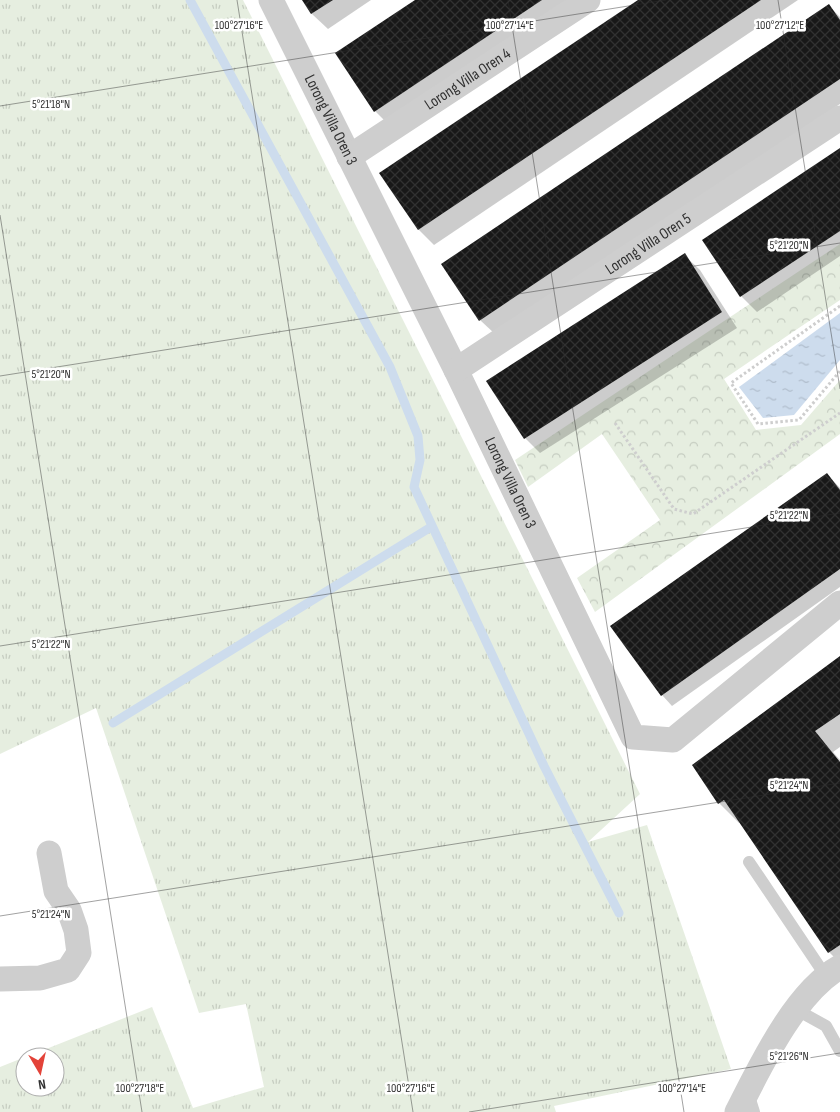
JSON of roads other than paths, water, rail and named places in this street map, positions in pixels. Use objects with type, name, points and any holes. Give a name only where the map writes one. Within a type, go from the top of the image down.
[{"type":"street","name":"Lorong Villa Oren 3","points":[[271,0],[456,370],[633,737],[673,740],[840,602]]},
{"type":"street","name":"Lorong Villa Oren 4","points":[[349,157],[588,0]]},
{"type":"street","name":"Lorong Villa Oren 5","points":[[456,370],[840,118]]},
{"type":"street","points":[[0,979],[40,978],[68,970],[79,953],[76,930],[69,910],[56,891],[49,853]]},
{"type":"street","points":[[746,1105],[768,1051],[797,1010],[833,971]]},
{"type":"lane","points":[[749,862],[833,971]]},
{"type":"lane","points":[[797,1010],[826,1026],[840,1052]]},
{"type":"water","points":[[840,313],[840,360],[794,415],[763,418],[739,387]]},
{"type":"waterway","points":[[190,0],[390,367],[418,436],[420,460],[414,487],[544,766],[619,913]]},
{"type":"waterway","points":[[113,723],[431,527]]}]
